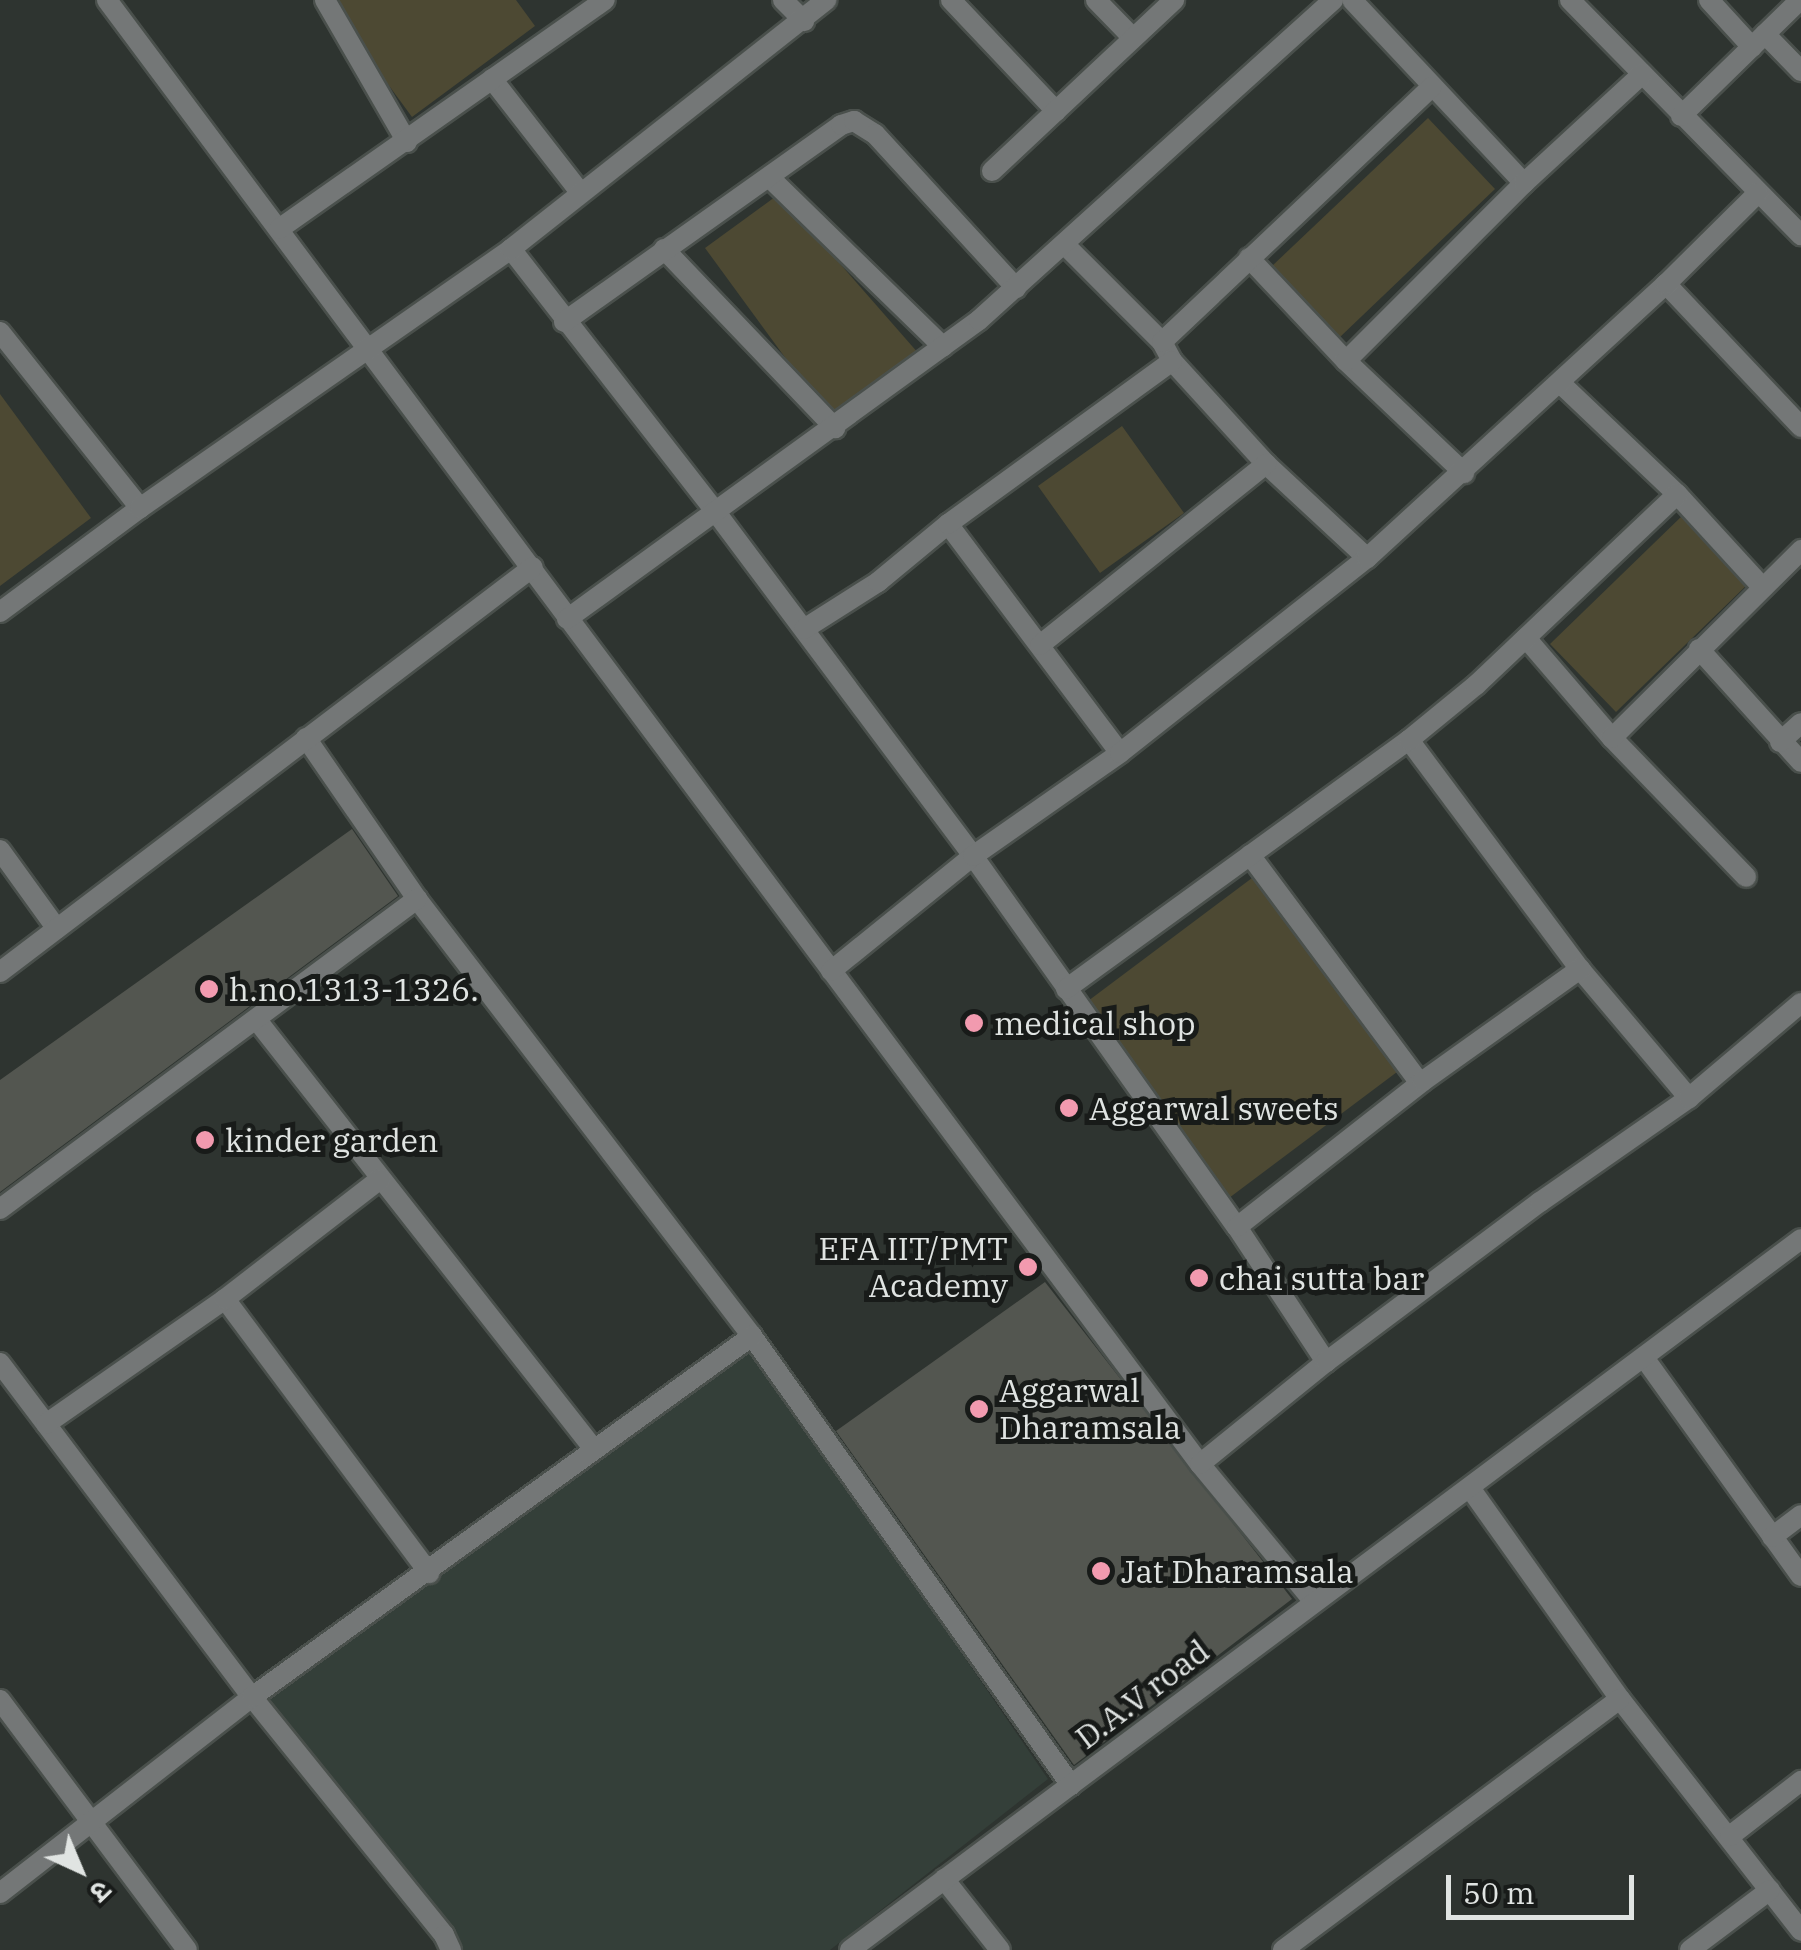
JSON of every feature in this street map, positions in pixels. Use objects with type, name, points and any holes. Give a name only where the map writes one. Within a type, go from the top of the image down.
[{"type":"street","points":[[107,0],[1200,1464],[1314,1602]]},
{"type":"street","points":[[325,0],[407,142]]},
{"type":"street","points":[[567,0],[581,18]]},
{"type":"street","points":[[279,229],[605,0]]},
{"type":"street","points":[[783,0],[804,21]]},
{"type":"street","points":[[0,612],[140,508],[511,249],[826,0]]},
{"type":"street","points":[[951,0],[1056,111]]},
{"type":"street","points":[[1096,0],[1133,38]]},
{"type":"street","points":[[992,171],[1174,0]]},
{"type":"street","points":[[567,619],[835,428],[1016,288],[1332,0]]},
{"type":"street","points":[[1352,0],[1524,183]]},
{"type":"street","points":[[1570,0],[1801,235]]},
{"type":"street","points":[[1708,0],[1801,71]]},
{"type":"street","points":[[1681,116],[1800,0]]},
{"type":"street","points":[[1346,361],[1524,183],[1642,74]]},
{"type":"street","points":[[492,79],[580,192]]},
{"type":"street","points":[[804,629],[878,582],[1167,351],[1248,258],[1432,87]]},
{"type":"street","points":[[564,322],[841,125],[854,120],[866,126],[1016,288]]},
{"type":"street","points":[[769,177],[943,347]]},
{"type":"street","points":[[831,970],[973,856],[1120,752],[1367,558],[1666,284],[1758,192]]},
{"type":"street","points":[[1066,246],[1167,351],[1266,464],[1367,558]]},
{"type":"street","points":[[511,249],[564,322],[715,511],[973,856],[1237,1227],[1326,1362]]},
{"type":"street","points":[[664,249],[835,428]]},
{"type":"street","points":[[1248,258],[1346,361],[1464,473]]},
{"type":"street","points":[[1666,284],[1801,427]]},
{"type":"street","points":[[0,332],[140,508]]},
{"type":"street","points":[[1560,383],[1677,494],[1764,588]]},
{"type":"street","points":[[1040,645],[1266,464]]},
{"type":"street","points":[[1066,990],[1409,740],[1526,638],[1677,494]]},
{"type":"street","points":[[948,524],[1120,752]]},
{"type":"street","points":[[1612,738],[1801,550]]},
{"type":"street","points":[[0,972],[532,567]]},
{"type":"street","points":[[1526,638],[1612,738],[1746,877]]},
{"type":"street","points":[[1699,650],[1801,762]]},
{"type":"street","points":[[1780,742],[1801,723]]},
{"type":"street","points":[[306,738],[417,899],[752,1336],[1071,1785]]},
{"type":"street","points":[[1409,740],[1580,970],[1688,1098]]},
{"type":"street","points":[[0,850],[56,930]]},
{"type":"street","points":[[1250,855],[1420,1083]]},
{"type":"street","points":[[0,1209],[417,899]]},
{"type":"street","points":[[1237,1227],[1420,1083],[1580,970]]},
{"type":"street","points":[[1200,1464],[1326,1362],[1540,1202],[1688,1098],[1801,1003]]},
{"type":"street","points":[[256,1019],[593,1448]]},
{"type":"street","points":[[46,1424],[225,1298],[380,1179]]},
{"type":"street","name":"D.A.V road","points":[[850,1950],[1801,1239]]},
{"type":"street","points":[[225,1298],[429,1573]]},
{"type":"street","points":[[0,1893],[252,1697],[429,1573],[593,1448],[752,1336]]},
{"type":"street","points":[[1644,1359],[1801,1576]]},
{"type":"street","points":[[0,1363],[252,1697],[444,1934],[451,1950]]},
{"type":"street","points":[[1470,1488],[1620,1699],[1801,1931]]},
{"type":"street","points":[[1772,1537],[1801,1515]]},
{"type":"street","points":[[1283,1950],[1620,1699]]},
{"type":"street","points":[[0,1700],[188,1950]]},
{"type":"street","points":[[1730,1836],[1801,1781]]},
{"type":"street","points":[[944,1879],[1000,1950]]},
{"type":"street","points":[[1690,1950],[1770,1890]]},
{"type":"shaded area","points":[[326,0],[516,0],[535,26],[412,117]]},
{"type":"shaded area","points":[[1428,118],[1495,189],[1340,337],[1272,266]]},
{"type":"shaded area","points":[[779,194],[919,354],[830,419],[705,248]]},
{"type":"shaded area","points":[[0,394],[91,518],[0,586]]},
{"type":"shaded area","points":[[1122,426],[1184,513],[1100,573],[1038,486]]},
{"type":"shaded area","points":[[1684,514],[1750,582],[1616,712],[1550,644]]},
{"type":"shaded area","points":[[1252,878],[1397,1072],[1217,1207],[1072,1013]]},
{"type":"shaded area","points":[[751,1345],[1048,1779],[830,1950],[456,1950],[259,1705]]},
{"type":"building","name":"h.no.1313-1326.","points":[[352,829],[398,896],[0,1192],[0,1080]]},
{"type":"building","name":"Jat Dharamsala","points":[[1045,1282],[1292,1599],[1074,1765],[836,1431]]},
{"type":"place","name":"h.no.1313-1326.","points":[[209,989]]},
{"type":"place","name":"medical shop","points":[[974,1023]]},
{"type":"place","name":"Aggarwal sweets","points":[[1069,1108]]},
{"type":"place","name":"kinder garden","points":[[205,1140]]},
{"type":"place","name":"EFA IIT/PMT Academy","points":[[1028,1267]]},
{"type":"place","name":"chai sutta bar","points":[[1199,1278]]},
{"type":"place","name":"Aggarwal Dharamsala","points":[[979,1409]]},
{"type":"place","name":"Jat Dharamsala","points":[[1101,1571]]}]
